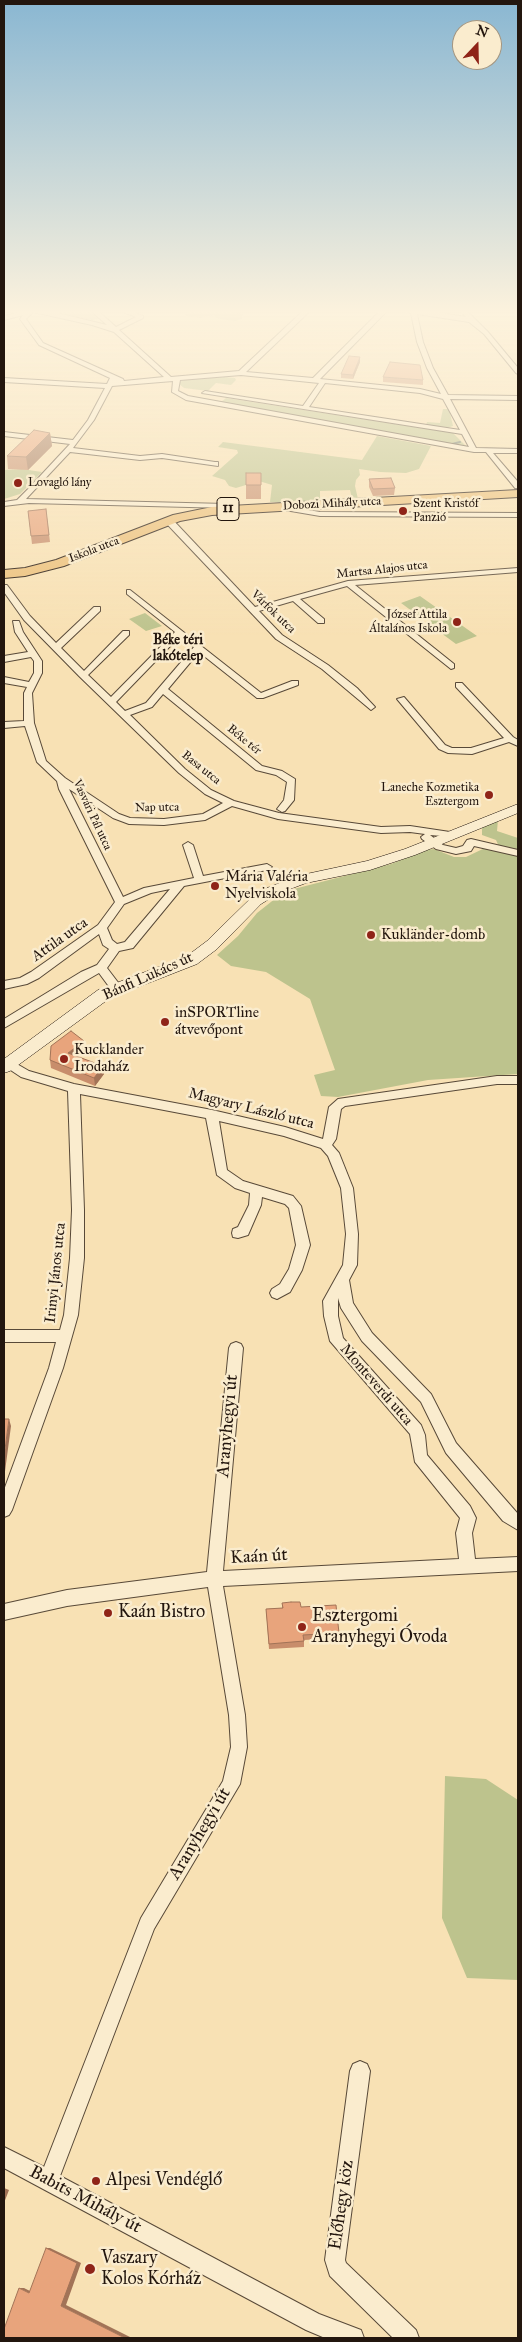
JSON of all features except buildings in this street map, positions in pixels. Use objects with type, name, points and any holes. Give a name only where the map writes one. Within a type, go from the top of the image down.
[{"type":"main road","name":"Dobozi Mihály utca","points":[[175,515],[234,508],[518,494]]},
{"type":"main road","name":"Iskola utca","points":[[7,573],[60,563],[175,515]]},
{"type":"main road","name":"Bánfi Lukács út","points":[[7,1065],[104,994],[192,960],[212,945],[256,901],[272,891],[302,879],[384,861],[518,808]]},
{"type":"street","points":[[20,501],[75,442],[92,418]]},
{"type":"street","points":[[296,418],[474,450],[489,452],[518,451]]},
{"type":"street","points":[[372,418],[462,432]]},
{"type":"street","points":[[455,418],[474,450]]},
{"type":"street","points":[[4,434],[75,442]]},
{"type":"street","points":[[68,450],[140,458],[162,456],[215,464]]},
{"type":"street","points":[[489,452],[518,486]]},
{"type":"street","name":"Dobozi Mihály utca","points":[[4,504],[20,501],[105,502],[175,515],[226,506]]},
{"type":"street","points":[[279,506],[320,514],[518,516]]},
{"type":"street","name":"Várfok utca","points":[[175,515],[252,610],[279,638],[325,668],[354,690],[371,707]]},
{"type":"street","name":"Martsa Alajos utca","points":[[252,610],[348,583],[518,570]]},
{"type":"street","points":[[348,583],[452,666]]},
{"type":"street","name":"Basa utca","points":[[4,587],[27,618],[56,648],[182,771],[208,792],[231,804],[278,816],[381,830],[410,829],[455,833]]},
{"type":"street","points":[[130,592],[260,696],[296,683]]},
{"type":"street","name":"Várfok utca","points":[[294,598],[320,621]]},
{"type":"street","points":[[56,648],[97,608]]},
{"type":"street","points":[[4,660],[33,654],[12,624],[27,618]]},
{"type":"street","points":[[82,674],[88,672],[126,632]]},
{"type":"street","points":[[110,700],[115,699],[180,632]]},
{"type":"street","points":[[125,714],[149,705],[199,647]]},
{"type":"street","name":"Vasvári Pál utca","points":[[33,654],[38,661],[38,673],[28,693],[29,723],[42,762],[62,780],[64,789],[120,902]]},
{"type":"street","points":[[4,680],[31,685]]},
{"type":"street","points":[[459,685],[514,741]]},
{"type":"street","name":"Béke tér","points":[[162,689],[260,768],[279,773],[292,781],[289,800],[282,809]]},
{"type":"street","points":[[401,699],[442,747],[451,751],[472,751],[514,741]]},
{"type":"street","points":[[4,725],[29,723]]},
{"type":"street","name":"Nap utca","points":[[62,780],[116,816],[129,821],[164,822],[205,818],[231,804]]},
{"type":"street","points":[[410,829],[440,847],[456,851],[467,849],[471,842]]},
{"type":"street","points":[[455,833],[468,835],[471,842]]},
{"type":"street","points":[[471,842],[518,853]]},
{"type":"street","points":[[188,845],[199,879]]},
{"type":"street","points":[[120,902],[148,890],[267,867]]},
{"type":"street","points":[[4,1024],[101,968],[115,948],[131,944],[180,884]]},
{"type":"street","name":"Attila utca","points":[[4,986],[35,975],[102,928],[120,902]]},
{"type":"street","points":[[102,928],[107,942],[115,948]]},
{"type":"street","points":[[101,968],[117,989]]},
{"type":"street","name":"Magyary László utca","points":[[7,1065],[25,1074],[74,1088],[212,1115],[285,1132],[325,1145],[330,1139],[335,1107],[342,1102],[496,1080],[518,1080]]},
{"type":"street","name":"Irinyi János utca","points":[[4,1510],[66,1336],[71,1315],[77,1258],[78,1210],[74,1088]]},
{"type":"street","points":[[212,1115],[219,1169],[239,1185],[256,1192],[289,1200],[295,1206],[303,1244],[295,1270],[285,1288],[277,1293]]},
{"type":"street","name":"Monteverdi utca","points":[[325,1145],[338,1162],[347,1188],[352,1234],[350,1265],[330,1301],[331,1316],[337,1341],[416,1430],[420,1458],[465,1511],[468,1518],[464,1533],[468,1566]]},
{"type":"street","points":[[238,1233],[243,1231],[255,1206],[256,1192]]},
{"type":"street","name":"Monteverdi utca","points":[[342,1279],[346,1304],[366,1337],[426,1398],[451,1448],[508,1516],[518,1523]]},
{"type":"street","points":[[4,1336],[66,1336]]},
{"type":"street","name":"Aranyhegyi út","points":[[49,2180],[147,1924],[231,1784],[239,1747],[237,1715],[214,1580],[236,1348]]},
{"type":"street","name":"Kaán út","points":[[8,1608],[67,1598],[214,1580],[518,1564]]},
{"type":"street","name":"Előhegy köz","points":[[360,2071],[335,2260],[337,2269],[408,2338]]},
{"type":"street","name":"Babits Mihály út","points":[[4,2157],[313,2323],[353,2338]]},
{"type":"green space","points":[[310,418],[358,418],[453,433],[467,447]]},
{"type":"green space","points":[[441,418],[451,418],[453,426],[447,428],[426,425],[427,422],[440,423]]},
{"type":"green space","points":[[377,436],[431,446],[419,469],[406,473],[359,469],[360,475],[356,480],[355,486],[358,499],[352,499],[350,490],[320,491],[320,500],[270,502],[272,485],[259,481],[236,488],[229,486],[225,480],[212,476],[238,453],[237,450],[218,447],[223,442],[362,460]]},
{"type":"green space","points":[[22,469],[42,472],[20,494],[4,499],[4,470]]},
{"type":"green space","points":[[420,596],[444,613],[424,620],[401,603]]},
{"type":"green space","points":[[145,613],[162,626],[146,631],[129,619]]},
{"type":"green space","points":[[447,615],[477,636],[456,644],[426,622]]},
{"type":"green space","points":[[498,820],[497,831],[518,838],[518,1074],[428,1080],[338,1097],[321,1096],[314,1075],[335,1070],[310,999],[266,972],[231,966],[217,955],[238,936],[257,913],[290,890],[391,864],[425,850],[434,849],[454,857],[466,857],[487,847],[500,849],[496,840],[482,835],[482,827]]},
{"type":"green space","points":[[445,1776],[486,1779],[518,1800],[518,1980],[467,1978],[442,1918]]},
{"type":"waterway","points":[[452,444],[460,442]]},
{"type":"place","name":"Lovagló lány","points":[[18,483]]},
{"type":"place","name":"Szent Kristóf Panzió","points":[[403,511]]},
{"type":"place","name":"József Attila Általános Iskola","points":[[457,622]]},
{"type":"place","name":"Laneche Kozmetika Esztergom","points":[[489,795]]},
{"type":"place","name":"Mária Valéria Nyelviskola","points":[[215,886]]},
{"type":"place","name":"Kukländer-domb","points":[[371,935]]},
{"type":"place","name":"inSPORTline átvevőpont","points":[[165,1022]]},
{"type":"place","name":"Kucklander Irodaház","points":[[64,1059]]},
{"type":"place","name":"Kaán Bistro","points":[[108,1613]]},
{"type":"place","name":"Esztergomi Aranyhegyi Óvoda","points":[[302,1627]]},
{"type":"place","name":"Alpesi Vendéglő","points":[[96,2181]]},
{"type":"place","name":"Vaszary Kolos Kórház","points":[[90,2269]]},
{"type":"district","name":"Béke téri lakótelep","points":[[178,650]]}]
